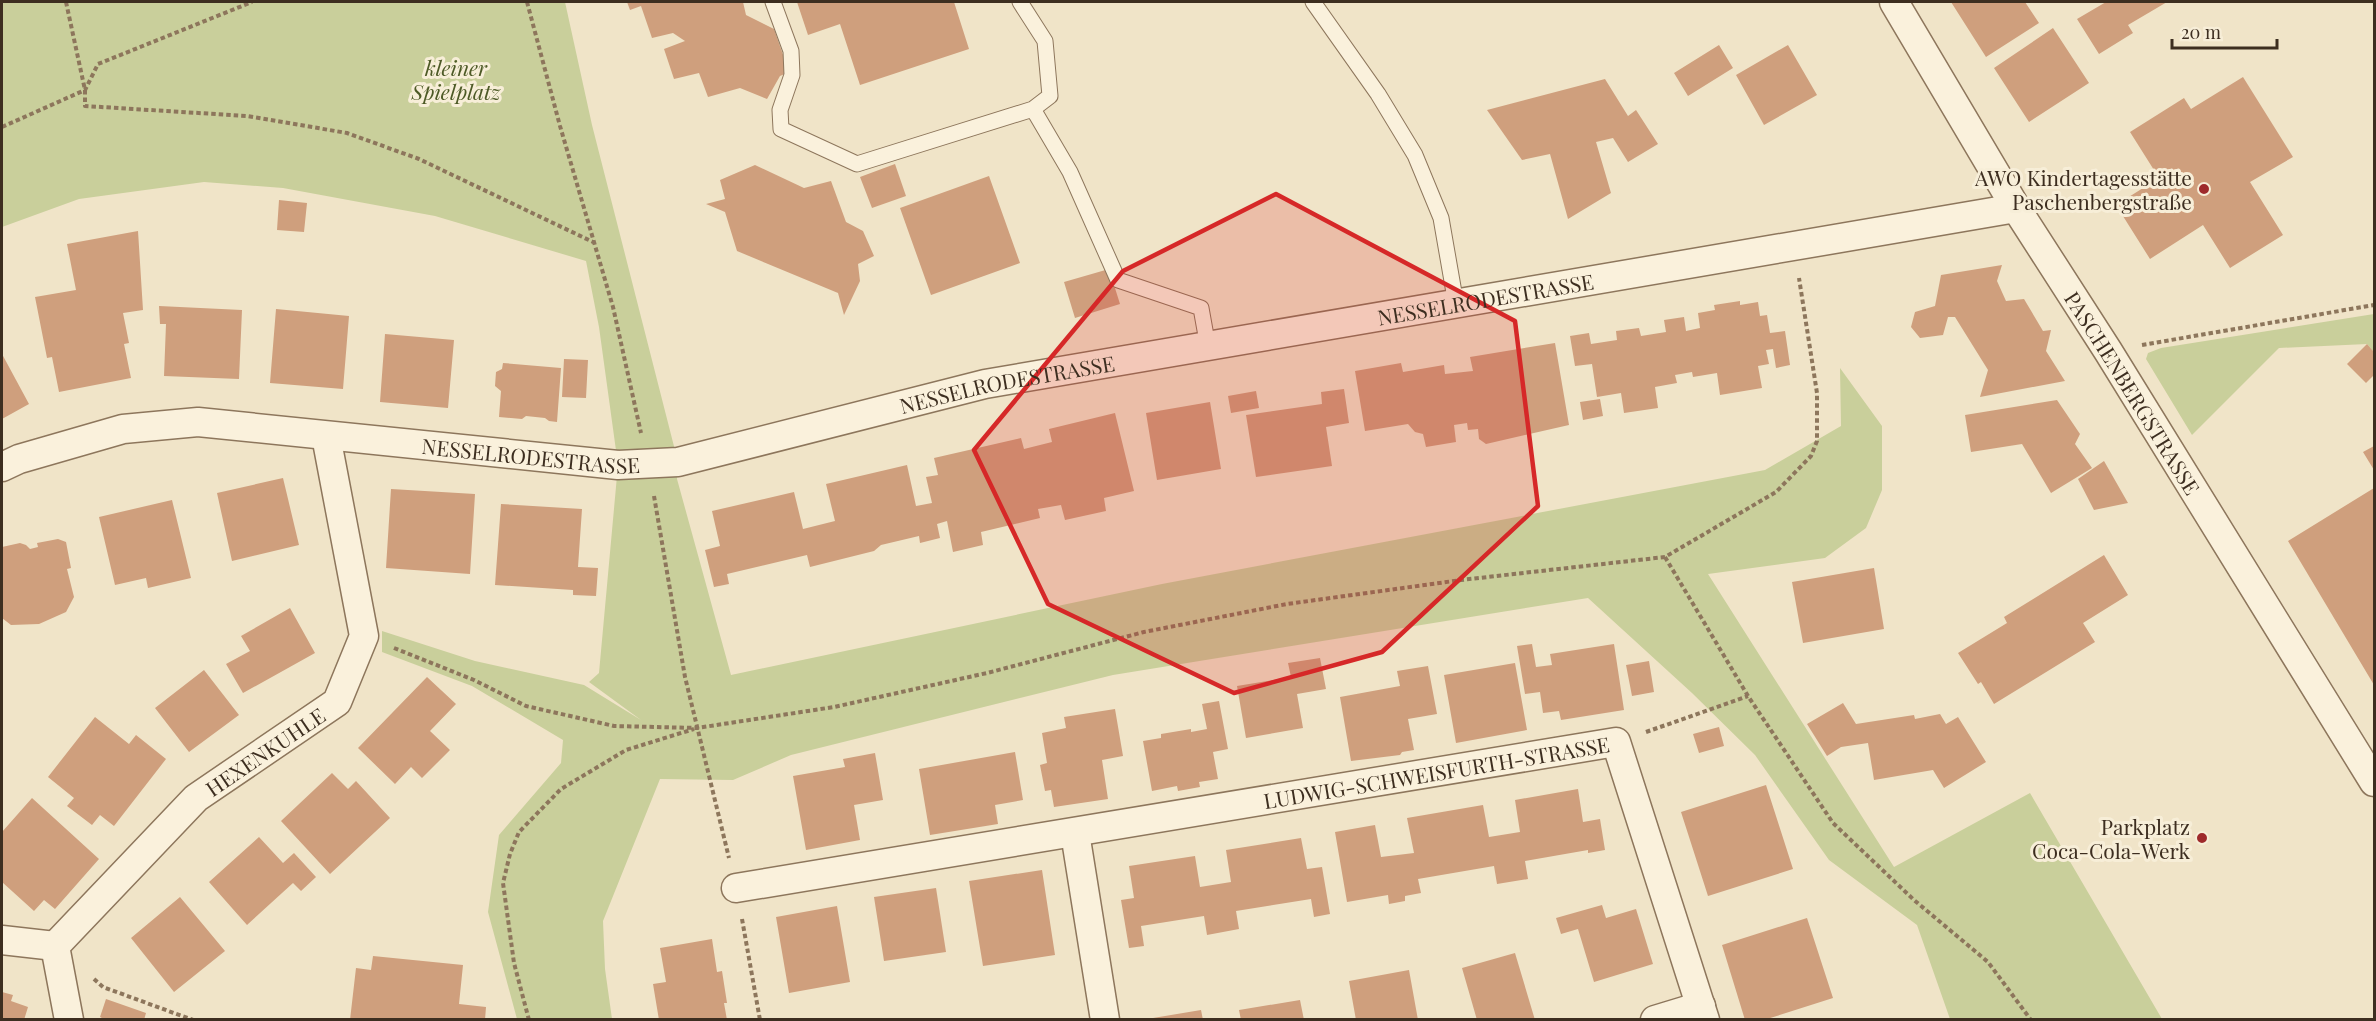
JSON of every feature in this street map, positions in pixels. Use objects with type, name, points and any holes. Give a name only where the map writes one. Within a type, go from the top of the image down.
[{"type":"street","name":"PASCHENBERGSTRASSE","points":[[1894,2],[2016,207],[2108,351],[2374,782]]},
{"type":"street","name":"NESSELRODESTRASSE","points":[[2,467],[19,459],[123,429],[198,422],[618,465],[678,462],[985,384],[2016,207]]},
{"type":"street","points":[[326,436],[364,636]]},
{"type":"street","name":"HEXENKUHLE","points":[[55,946],[196,798],[337,702],[364,636]]},
{"type":"street","name":"LUDWIG-SCHWEISFURTH-STRASSE","points":[[736,888],[1617,742],[1703,1013]]},
{"type":"street","points":[[1075,833],[1105,1020]]},
{"type":"street","points":[[2,940],[55,946],[69,1020]]},
{"type":"street","points":[[1654,1020],[1703,1013]]},
{"type":"lane","points":[[773,2],[791,51],[792,75],[780,110],[781,129],[856,164],[1033,109],[1050,96],[1044,41],[1020,2]]},
{"type":"lane","points":[[1313,2],[1378,94],[1415,155],[1441,218],[1456,304]]},
{"type":"lane","points":[[1033,109],[1070,172],[1118,280],[1201,308],[1208,347]]},
{"type":"path","points":[[66,2],[85,90],[85,106],[247,116],[348,133],[419,159],[594,242]]},
{"type":"path","points":[[2,127],[85,90],[98,64],[252,2]]},
{"type":"path","points":[[527,2],[613,307],[648,463],[685,677],[736,888],[760,1020]]},
{"type":"path","points":[[529,1020],[514,963],[503,883],[510,854],[519,831],[561,789],[626,750],[697,728],[834,707],[987,673],[1144,632],[1287,604],[1461,580],[1665,557],[1776,492],[1810,456],[1817,441],[1817,393],[1793,245]]},
{"type":"path","points":[[2108,351],[2374,305]]},
{"type":"path","points":[[1665,557],[1748,696],[1833,823],[1914,900],[1988,962],[2031,1020]]},
{"type":"path","points":[[364,636],[474,680],[526,706],[614,726],[697,728]]},
{"type":"path","points":[[1617,742],[1748,696]]},
{"type":"path","points":[[55,946],[103,987],[193,1020]]},
{"type":"highlighted area","points":[[1276,194],[1515,321],[1538,506],[1382,652],[1234,693],[1048,604],[974,450],[1123,271]]},
{"type":"green space","name":"kleiner Spielplatz","points":[[2,2],[565,2],[592,125],[678,462],[677,479],[731,675],[1162,584],[1765,470],[1841,426],[1840,368],[1882,426],[1882,490],[1866,528],[1825,558],[1708,574],[1894,867],[2030,793],[2162,1019],[1950,1019],[1917,925],[1829,860],[1755,755],[1692,693],[1588,598],[1113,675],[791,755],[733,780],[660,779],[603,921],[605,969],[612,1019],[517,1019],[488,912],[499,835],[561,763],[563,740],[472,686],[382,652],[382,631],[475,661],[584,685],[641,720],[589,682],[599,673],[618,465],[599,327],[586,261],[435,216],[283,188],[204,182],[79,199],[2,227]]},
{"type":"green space","points":[[2374,314],[2374,352],[2367,344],[2279,348],[2192,435],[2146,359],[2148,353],[2161,348]]},
{"type":"building","points":[[627,2],[743,2],[746,15],[774,29],[789,72],[780,76],[767,99],[740,88],[708,97],[699,73],[674,79],[664,49],[685,41],[673,33],[652,38],[641,6],[630,10]]},
{"type":"building","points":[[797,2],[954,2],[969,49],[860,85],[840,24],[808,35]]},
{"type":"building","points":[[1951,2],[2025,2],[2039,23],[1986,57]]},
{"type":"building","points":[[2106,2],[2167,2],[2128,25],[2133,33],[2099,54],[2077,19]]},
{"type":"building","points":[[2053,28],[2089,83],[2029,122],[1994,68]]},
{"type":"building","points":[[1719,45],[1733,68],[1688,96],[1674,73]]},
{"type":"building","points":[[1788,45],[1817,95],[1764,125],[1736,75]]},
{"type":"building","points":[[2243,77],[2293,157],[2250,182],[2283,235],[2230,268],[2203,225],[2150,259],[2116,205],[2159,178],[2130,132],[2184,98],[2191,109]]},
{"type":"building","points":[[1605,79],[1628,116],[1636,110],[1658,144],[1628,162],[1613,138],[1596,142],[1611,193],[1568,219],[1550,154],[1522,160],[1487,110]]},
{"type":"building","points":[[895,164],[906,196],[872,208],[860,177]]},
{"type":"building","points":[[755,165],[804,188],[831,181],[846,222],[863,231],[874,256],[858,264],[860,281],[844,315],[838,293],[737,251],[725,212],[706,204],[725,199],[720,180]]},
{"type":"building","points":[[989,176],[1020,263],[931,295],[900,208]]},
{"type":"building","points":[[279,200],[307,203],[304,232],[277,230]]},
{"type":"building","points":[[138,231],[143,310],[123,313],[129,343],[124,344],[131,378],[59,392],[52,357],[47,358],[35,297],[76,290],[67,244]]},
{"type":"building","points":[[2002,265],[1997,281],[2006,301],[2024,299],[2043,331],[2051,330],[2046,351],[2065,381],[1980,397],[1988,370],[1955,317],[1948,317],[1943,335],[1920,338],[1911,327],[1915,312],[1935,306],[1941,275]]},
{"type":"building","points":[[1109,269],[1120,304],[1075,318],[1064,282]]},
{"type":"building","points":[[1740,301],[1740,305],[1758,302],[1760,316],[1767,315],[1770,333],[1785,331],[1790,365],[1776,368],[1773,349],[1766,350],[1769,364],[1758,366],[1762,388],[1720,395],[1717,373],[1693,377],[1692,372],[1675,375],[1677,383],[1655,387],[1658,408],[1624,413],[1621,393],[1597,397],[1592,364],[1575,366],[1570,336],[1589,333],[1591,344],[1617,340],[1616,331],[1639,328],[1641,336],[1666,332],[1664,320],[1684,317],[1686,331],[1700,328],[1698,313],[1715,310],[1714,305]]},
{"type":"building","points":[[159,306],[242,310],[239,379],[164,376],[166,324],[160,324]]},
{"type":"building","points":[[276,309],[349,316],[343,389],[270,383]]},
{"type":"building","points":[[385,334],[454,340],[448,408],[380,402]]},
{"type":"building","points":[[1555,343],[1569,425],[1486,444],[1479,439],[1478,429],[1468,430],[1467,423],[1454,425],[1456,442],[1426,447],[1423,434],[1415,432],[1408,424],[1365,431],[1355,371],[1401,363],[1403,372],[1444,365],[1445,374],[1473,371],[1470,357]]},
{"type":"building","points":[[2367,344],[2374,352],[2374,375],[2366,383],[2347,364]]},
{"type":"building","points":[[2,354],[29,404],[2,419]]},
{"type":"building","points":[[564,359],[588,360],[586,398],[562,397]]},
{"type":"building","points":[[503,363],[561,368],[557,422],[526,416],[522,419],[499,417],[501,391],[495,386],[496,372],[502,369]]},
{"type":"building","points":[[1344,389],[1349,423],[1326,427],[1332,466],[1256,477],[1246,415],[1322,404],[1321,392]]},
{"type":"building","points":[[1256,391],[1259,408],[1231,413],[1228,396]]},
{"type":"building","points":[[1600,399],[1603,416],[1583,420],[1580,402]]},
{"type":"building","points":[[2057,400],[2080,434],[2075,444],[2092,468],[2051,493],[2022,444],[1971,452],[1965,415]]},
{"type":"building","points":[[1210,402],[1221,469],[1157,480],[1146,413]]},
{"type":"building","points":[[1115,413],[1134,491],[1104,498],[1106,511],[1065,520],[1061,505],[1038,509],[1040,518],[981,532],[983,545],[953,552],[947,521],[937,524],[940,538],[920,543],[919,536],[881,545],[874,551],[810,567],[807,555],[727,574],[729,584],[714,587],[705,550],[720,546],[712,511],[794,492],[803,529],[835,521],[826,484],[907,465],[916,506],[932,503],[926,477],[938,475],[934,458],[1021,438],[1024,449],[1052,442],[1049,429]]},
{"type":"building","points":[[2374,446],[2374,470],[2363,452]]},
{"type":"building","points":[[2104,461],[2128,503],[2094,510],[2078,479]]},
{"type":"building","points":[[283,478],[299,545],[232,561],[217,493]]},
{"type":"building","points":[[2374,488],[2374,685],[2288,541]]},
{"type":"building","points":[[391,489],[475,494],[470,574],[386,568]]},
{"type":"building","points":[[172,500],[191,578],[148,588],[146,578],[115,585],[99,517]]},
{"type":"building","points":[[501,504],[582,509],[578,567],[598,568],[596,596],[573,595],[573,590],[495,585]]},
{"type":"building","points":[[58,539],[66,542],[71,568],[67,569],[74,597],[66,612],[39,624],[11,625],[2,618],[2,547],[20,543],[30,549],[38,547],[37,543]]},
{"type":"building","points":[[2104,555],[2128,595],[2083,623],[2095,642],[1994,704],[1981,682],[1978,684],[1958,653],[2007,623],[2004,617]]},
{"type":"building","points":[[1874,568],[1884,629],[1803,643],[1792,582]]},
{"type":"building","points":[[290,608],[315,653],[243,693],[226,664],[250,651],[241,636]]},
{"type":"building","points":[[1532,644],[1536,667],[1552,665],[1550,654],[1614,644],[1624,710],[1561,720],[1559,711],[1543,713],[1540,692],[1525,694],[1517,646]]},
{"type":"building","points":[[1320,658],[1326,689],[1297,694],[1303,728],[1246,738],[1237,686],[1291,677],[1288,663]]},
{"type":"building","points":[[1649,661],[1654,692],[1632,696],[1626,665]]},
{"type":"building","points":[[1515,663],[1527,730],[1456,743],[1444,675]]},
{"type":"building","points":[[1428,666],[1437,714],[1408,719],[1414,750],[1402,752],[1400,755],[1351,761],[1340,697],[1400,686],[1397,671]]},
{"type":"building","points":[[204,670],[239,715],[189,752],[155,708]]},
{"type":"building","points":[[427,677],[456,704],[430,731],[450,750],[422,778],[411,767],[395,784],[358,748]]},
{"type":"building","points":[[1219,701],[1228,749],[1213,752],[1218,779],[1199,782],[1200,787],[1178,791],[1177,786],[1152,791],[1143,741],[1161,738],[1161,734],[1207,729],[1202,704]]},
{"type":"building","points":[[1843,703],[1856,724],[1914,715],[1915,719],[1940,714],[1946,724],[1958,717],[1986,762],[1944,788],[1933,770],[1874,780],[1868,743],[1841,747],[1827,756],[1807,724]]},
{"type":"building","points":[[1115,709],[1123,756],[1102,760],[1108,799],[1054,807],[1051,790],[1045,791],[1040,765],[1047,763],[1042,733],[1066,728],[1064,717]]},
{"type":"building","points":[[95,717],[129,744],[136,735],[166,759],[114,826],[100,815],[92,825],[67,806],[74,798],[48,777]]},
{"type":"building","points":[[1719,727],[1724,746],[1699,753],[1693,734]]},
{"type":"building","points":[[1015,752],[1023,800],[995,805],[998,824],[930,835],[919,769]]},
{"type":"building","points":[[875,753],[883,800],[854,805],[860,840],[806,850],[793,776],[845,767],[843,759]]},
{"type":"building","points":[[332,773],[348,789],[356,781],[390,818],[330,874],[281,821]]},
{"type":"building","points":[[1766,785],[1793,869],[1708,896],[1681,812]]},
{"type":"building","points":[[1578,789],[1583,822],[1600,819],[1605,850],[1588,853],[1588,850],[1525,861],[1528,879],[1497,884],[1494,866],[1418,879],[1421,893],[1405,896],[1405,901],[1389,904],[1388,895],[1347,902],[1335,832],[1375,825],[1381,857],[1414,853],[1407,818],[1483,805],[1489,837],[1520,832],[1515,800]]},
{"type":"building","points":[[32,798],[99,859],[55,909],[44,900],[34,911],[2,882],[2,832]]},
{"type":"building","points":[[259,837],[283,863],[294,853],[316,877],[301,891],[293,883],[247,925],[209,882]]},
{"type":"building","points":[[1301,838],[1307,869],[1322,867],[1330,914],[1314,917],[1311,899],[1236,911],[1239,929],[1207,935],[1204,916],[1141,926],[1144,946],[1129,948],[1121,900],[1134,898],[1129,866],[1195,856],[1200,887],[1231,882],[1226,850]]},
{"type":"building","points":[[1042,870],[1055,955],[983,966],[969,881]]},
{"type":"building","points":[[936,888],[946,952],[884,961],[874,897]]},
{"type":"building","points":[[180,897],[225,951],[174,992],[131,938]]},
{"type":"building","points":[[1602,905],[1606,918],[1636,909],[1653,964],[1594,982],[1578,929],[1561,934],[1556,918]]},
{"type":"building","points":[[837,906],[850,982],[789,993],[776,917]]},
{"type":"building","points":[[1807,918],[1833,998],[1764,1020],[1745,1020],[1722,945]]},
{"type":"building","points":[[712,939],[717,972],[722,971],[727,1020],[659,1020],[653,984],[666,982],[660,948]]},
{"type":"building","points":[[1515,953],[1535,1020],[1477,1020],[1462,968]]},
{"type":"building","points":[[373,956],[463,965],[459,1004],[486,1007],[485,1020],[350,1020],[356,968],[371,970]]},
{"type":"building","points":[[1409,970],[1418,1020],[1356,1020],[1349,981]]},
{"type":"building","points":[[2,992],[13,995],[11,1001],[28,1007],[24,1020],[2,1020]]},
{"type":"building","points":[[106,999],[146,1013],[144,1020],[106,1020],[100,1017]]},
{"type":"building","points":[[1300,1000],[1304,1020],[1241,1020],[1239,1010]]},
{"type":"building","points":[[1201,1010],[1203,1020],[1153,1020],[1153,1018]]},
{"type":"place","name":"AWO Kindertagesstätte Paschenbergstraße","points":[[2204,189]]},
{"type":"place","name":"Parkplatz Coca-Cola-Werk","points":[[2202,838]]}]
